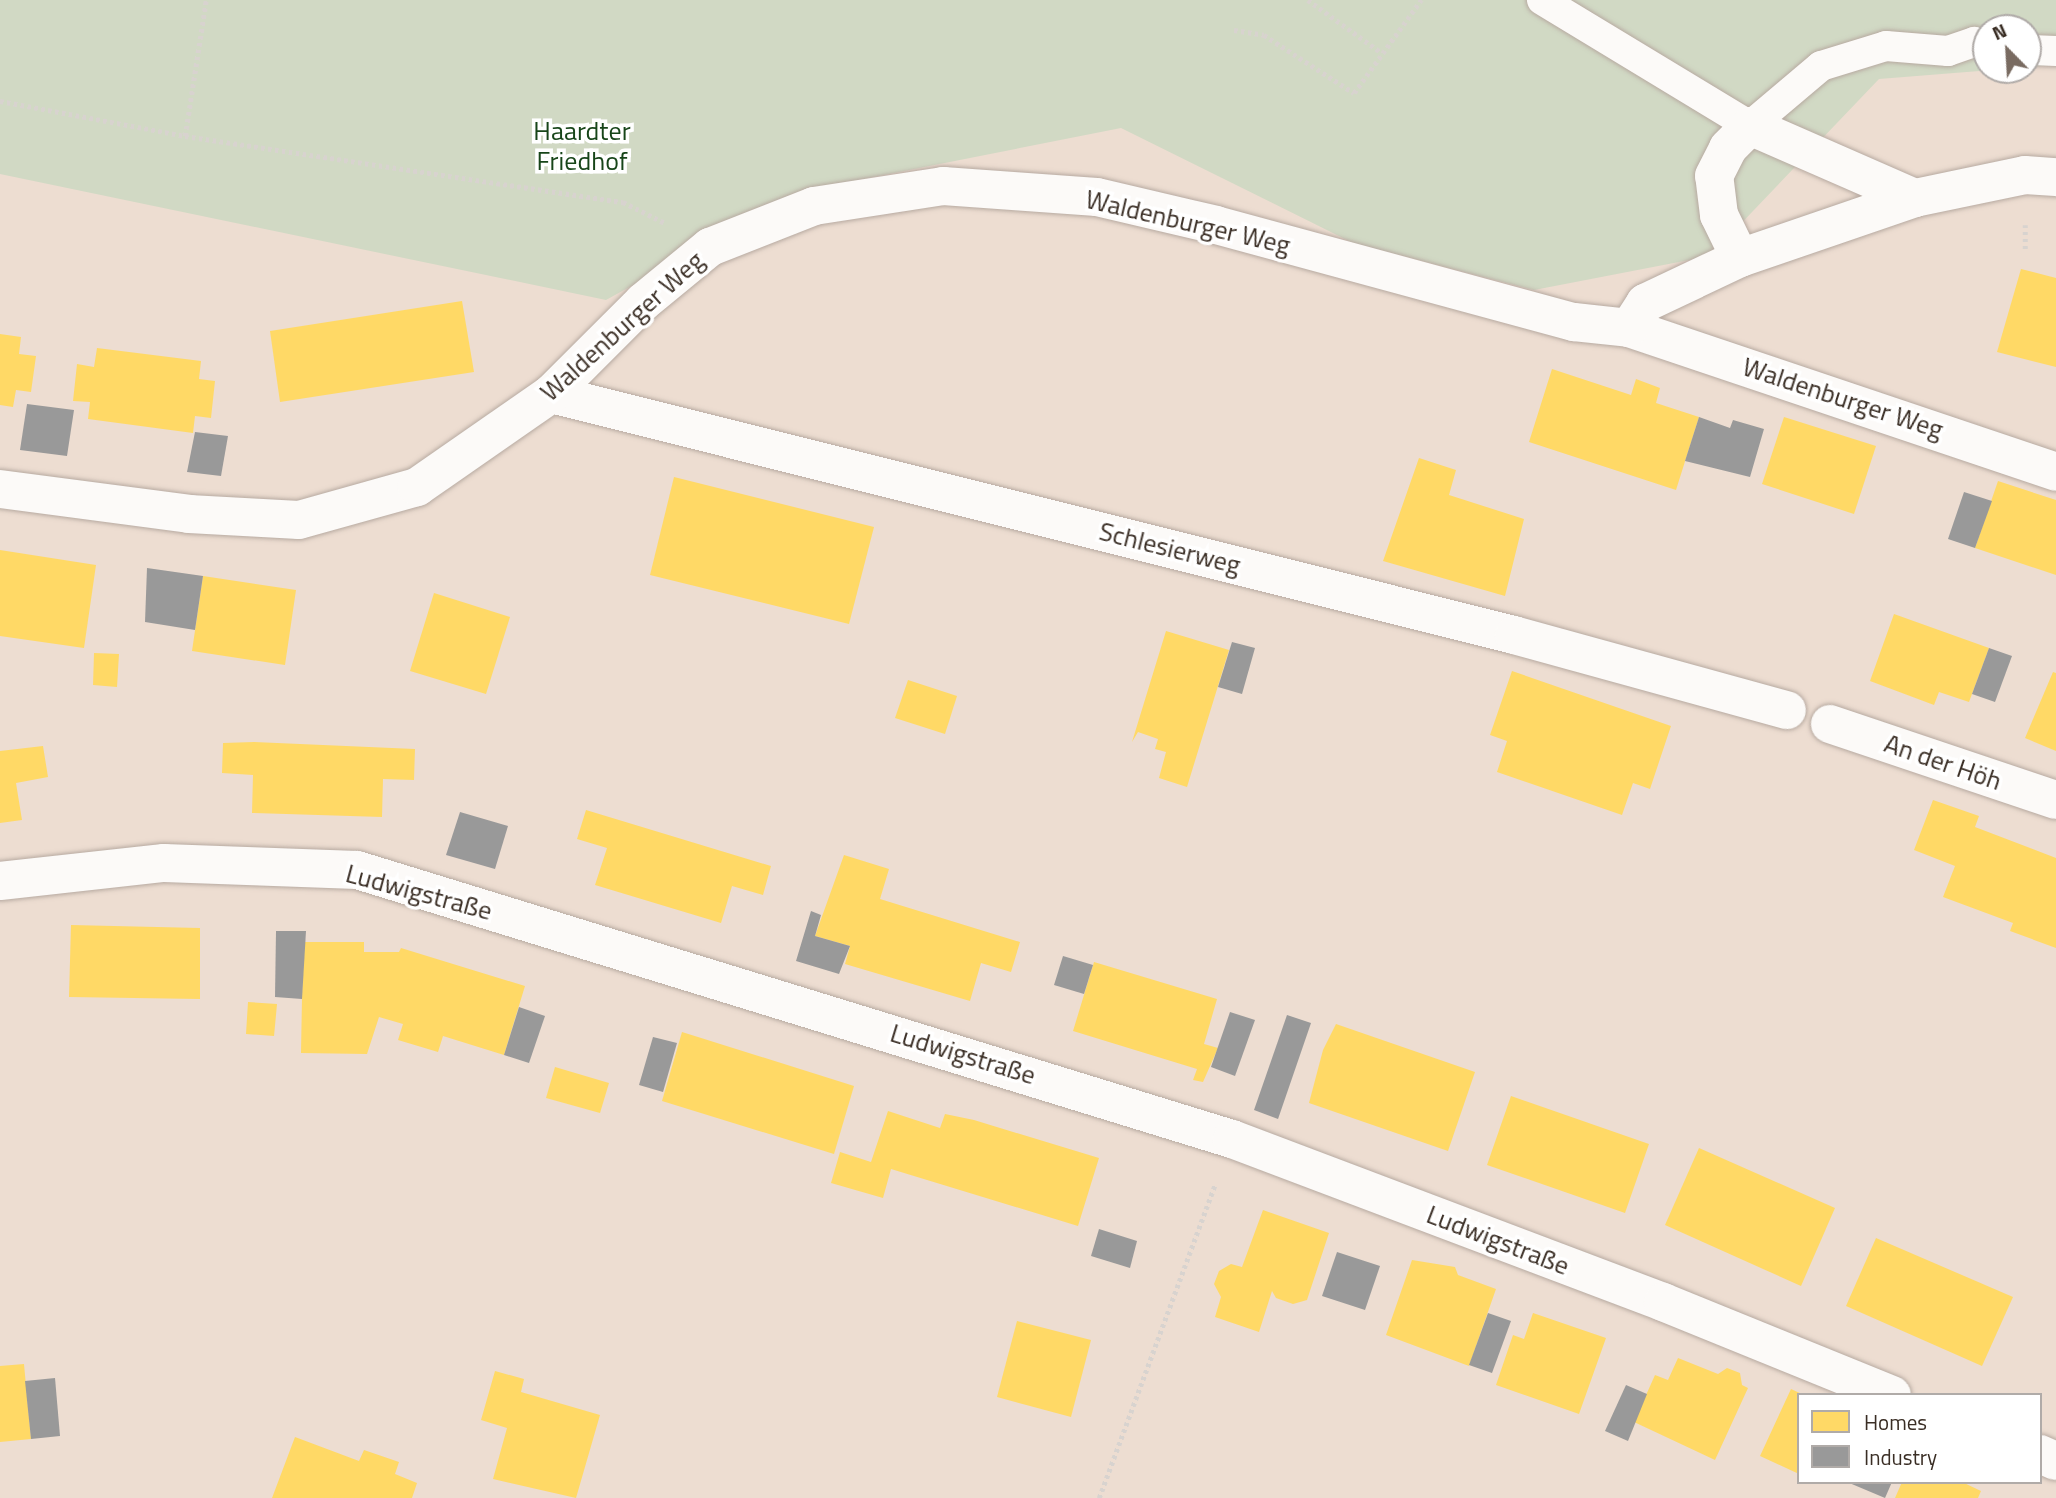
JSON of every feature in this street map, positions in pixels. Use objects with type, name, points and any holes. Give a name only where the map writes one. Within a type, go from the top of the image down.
[{"type":"street","points":[[1740,258],[1719,215],[1714,176],[1727,148],[1750,126],[1915,198]]},
{"type":"street","points":[[1629,328],[1645,303],[1740,258],[1915,198],[2025,175],[2056,177]]},
{"type":"street","name":"Waldenburger Weg","points":[[0,489],[189,514],[299,520],[416,487],[551,394],[643,302],[710,247],[814,206],[943,186],[1097,197],[1216,225],[1574,322],[1629,328],[2056,472]]},
{"type":"street","name":"Schlesierweg","points":[[551,394],[1500,632],[1787,710]]},
{"type":"street","name":"An der Höh","points":[[1830,724],[2056,800]]},
{"type":"street","name":"Ludwigstraße","points":[[0,881],[164,863],[357,870],[1232,1139],[1663,1302],[1887,1393]]},
{"type":"lane","points":[[1542,0],[1750,126],[1821,66],[1886,46],[1948,51],[1972,43]]},
{"type":"path","points":[[186,136],[206,0]]},
{"type":"path","points":[[1308,0],[1382,53]]},
{"type":"path","points":[[1234,30],[1264,36],[1353,93],[1421,0]]},
{"type":"path","points":[[0,101],[186,136],[623,202],[710,247]]},
{"type":"path","points":[[1099,1498],[1232,1139]]},
{"type":"green space","name":"Haardter Friedhof","points":[[0,0],[2056,0],[2056,65],[2042,66],[2042,14],[1972,14],[1972,72],[1879,79],[1710,256],[1534,290],[1353,243],[1121,128],[803,191],[606,300],[0,174]]},
{"type":"building: Homes","points":[[2021,269],[2056,278],[2056,367],[1997,352]]},
{"type":"building: Homes","points":[[462,301],[474,372],[280,402],[270,331]]},
{"type":"building: Homes","points":[[0,334],[21,337],[19,354],[36,356],[31,392],[16,390],[13,407],[0,405]]},
{"type":"building: Homes","points":[[97,348],[201,361],[199,379],[215,381],[211,418],[195,416],[193,433],[88,419],[90,402],[73,401],[77,364],[94,367]]},
{"type":"building: Homes","points":[[1552,369],[1631,395],[1636,379],[1660,388],[1656,403],[1699,417],[1676,490],[1529,442]]},
{"type":"building: Homes","points":[[1784,417],[1876,446],[1854,514],[1762,484]]},
{"type":"building: Homes","points":[[1419,458],[1456,470],[1449,495],[1524,519],[1505,596],[1383,561]]},
{"type":"building: Homes","points":[[674,477],[874,527],[849,624],[650,575]]},
{"type":"building: Homes","points":[[1998,481],[2056,500],[2056,575],[1975,548]]},
{"type":"building: Homes","points":[[0,550],[96,565],[84,648],[0,636]]},
{"type":"building: Homes","points":[[203,576],[296,590],[285,665],[192,651]]},
{"type":"building: Homes","points":[[434,593],[510,617],[486,694],[410,671]]},
{"type":"building: Homes","points":[[1894,614],[1989,648],[1969,702],[1939,692],[1934,705],[1870,681]]},
{"type":"building: Homes","points":[[1166,631],[1229,650],[1187,787],[1159,778],[1166,752],[1155,749],[1158,739],[1138,732],[1132,742]]},
{"type":"building: Homes","points":[[94,653],[119,654],[117,687],[93,685]]},
{"type":"building: Homes","points":[[1512,671],[1671,726],[1650,789],[1633,783],[1622,815],[1497,772],[1507,741],[1490,735]]},
{"type":"building: Homes","points":[[2053,672],[2056,673],[2056,751],[2025,738]]},
{"type":"building: Homes","points":[[908,680],[957,696],[945,734],[895,718]]},
{"type":"building: Homes","points":[[223,743],[415,749],[414,780],[383,779],[382,817],[252,813],[253,775],[222,773]]},
{"type":"building: Homes","points":[[43,746],[48,777],[16,783],[22,820],[0,823],[0,751]]},
{"type":"building: Homes","points":[[1933,800],[1979,816],[1975,827],[2056,858],[2056,948],[2010,931],[2013,923],[1943,897],[1955,866],[1914,850]]},
{"type":"building: Homes","points":[[586,810],[771,866],[763,895],[732,886],[721,923],[595,885],[607,848],[577,839]]},
{"type":"building: Homes","points":[[844,855],[889,869],[880,899],[1020,942],[1011,972],[981,963],[970,1001],[845,964],[850,946],[815,936]]},
{"type":"building: Homes","points":[[71,925],[200,928],[200,999],[69,997]]},
{"type":"building: Homes","points":[[303,942],[364,942],[364,952],[399,952],[401,948],[525,986],[504,1055],[443,1036],[438,1052],[398,1040],[403,1024],[379,1017],[367,1054],[301,1053]]},
{"type":"building: Homes","points":[[1094,962],[1217,999],[1204,1044],[1218,1048],[1203,1082],[1193,1080],[1197,1069],[1073,1031]]},
{"type":"building: Homes","points":[[248,1002],[277,1004],[274,1036],[246,1034]]},
{"type":"building: Homes","points":[[1336,1024],[1475,1072],[1448,1151],[1309,1103],[1323,1050]]},
{"type":"building: Homes","points":[[682,1032],[854,1086],[834,1154],[662,1101]]},
{"type":"building: Homes","points":[[555,1067],[609,1083],[600,1113],[546,1098]]},
{"type":"building: Homes","points":[[1511,1096],[1649,1144],[1625,1213],[1487,1165]]},
{"type":"building: Homes","points":[[888,1111],[940,1128],[945,1114],[974,1120],[1099,1158],[1078,1226],[891,1169],[883,1198],[831,1183],[840,1152],[871,1162]]},
{"type":"building: Homes","points":[[1699,1148],[1835,1208],[1801,1286],[1665,1225]]},
{"type":"building: Homes","points":[[1263,1210],[1329,1233],[1307,1300],[1293,1304],[1276,1298],[1272,1291],[1259,1332],[1215,1317],[1221,1297],[1214,1284],[1219,1271],[1231,1264],[1242,1267]]},
{"type":"building: Homes","points":[[1876,1238],[2013,1297],[1982,1366],[1846,1306]]},
{"type":"building: Homes","points":[[1412,1260],[1455,1267],[1458,1275],[1496,1289],[1469,1366],[1386,1335]]},
{"type":"building: Homes","points":[[1533,1313],[1606,1338],[1579,1414],[1496,1385],[1513,1335],[1524,1339]]},
{"type":"building: Homes","points":[[1017,1321],[1091,1340],[1071,1417],[997,1397]]},
{"type":"building: Homes","points":[[1678,1358],[1718,1374],[1727,1368],[1740,1373],[1742,1385],[1748,1388],[1715,1460],[1634,1422],[1655,1375],[1668,1380]]},
{"type":"building: Homes","points":[[24,1364],[31,1439],[0,1442],[0,1366]]},
{"type":"building: Homes","points":[[495,1371],[524,1379],[521,1392],[600,1415],[576,1498],[493,1479],[507,1428],[481,1420]]},
{"type":"building: Homes","points":[[1791,1389],[1800,1393],[1797,1393],[1797,1473],[1760,1456]]},
{"type":"building: Homes","points":[[295,1437],[359,1461],[364,1450],[399,1462],[395,1474],[417,1483],[412,1498],[272,1498]]},
{"type":"building: Homes","points":[[1901,1484],[1966,1484],[1981,1491],[1978,1498],[1895,1498]]},
{"type":"building: Industry","points":[[27,404],[74,410],[67,456],[20,450]]},
{"type":"building: Industry","points":[[1699,417],[1730,428],[1733,420],[1764,429],[1750,477],[1685,461]]},
{"type":"building: Industry","points":[[195,432],[228,436],[221,476],[187,472]]},
{"type":"building: Industry","points":[[1964,492],[1992,501],[1975,548],[1948,539]]},
{"type":"building: Industry","points":[[147,568],[203,576],[195,630],[145,622]]},
{"type":"building: Industry","points":[[1232,642],[1255,648],[1242,694],[1218,687]]},
{"type":"building: Industry","points":[[1989,648],[2012,656],[1995,702],[1972,694]]},
{"type":"building: Industry","points":[[460,812],[508,826],[495,869],[446,855]]},
{"type":"building: Industry","points":[[811,911],[821,915],[815,936],[850,946],[839,974],[796,961]]},
{"type":"building: Industry","points":[[276,931],[306,931],[302,999],[275,997]]},
{"type":"building: Industry","points":[[1063,956],[1093,965],[1084,994],[1054,985]]},
{"type":"building: Industry","points":[[519,1007],[545,1016],[529,1063],[504,1055]]},
{"type":"building: Industry","points":[[1230,1012],[1255,1020],[1235,1076],[1211,1067]]},
{"type":"building: Industry","points":[[1287,1015],[1311,1023],[1278,1119],[1254,1110]]},
{"type":"building: Industry","points":[[653,1037],[677,1043],[663,1092],[639,1085]]},
{"type":"building: Industry","points":[[1099,1229],[1137,1241],[1130,1268],[1091,1256]]},
{"type":"building: Industry","points":[[1337,1252],[1380,1266],[1365,1310],[1322,1296]]},
{"type":"building: Industry","points":[[1488,1313],[1511,1321],[1492,1373],[1469,1365]]},
{"type":"building: Industry","points":[[55,1378],[60,1436],[31,1439],[25,1381]]},
{"type":"building: Industry","points":[[1626,1385],[1647,1394],[1628,1441],[1605,1431]]},
{"type":"building: Industry","points":[[1852,1484],[1891,1484],[1885,1498]]}]
